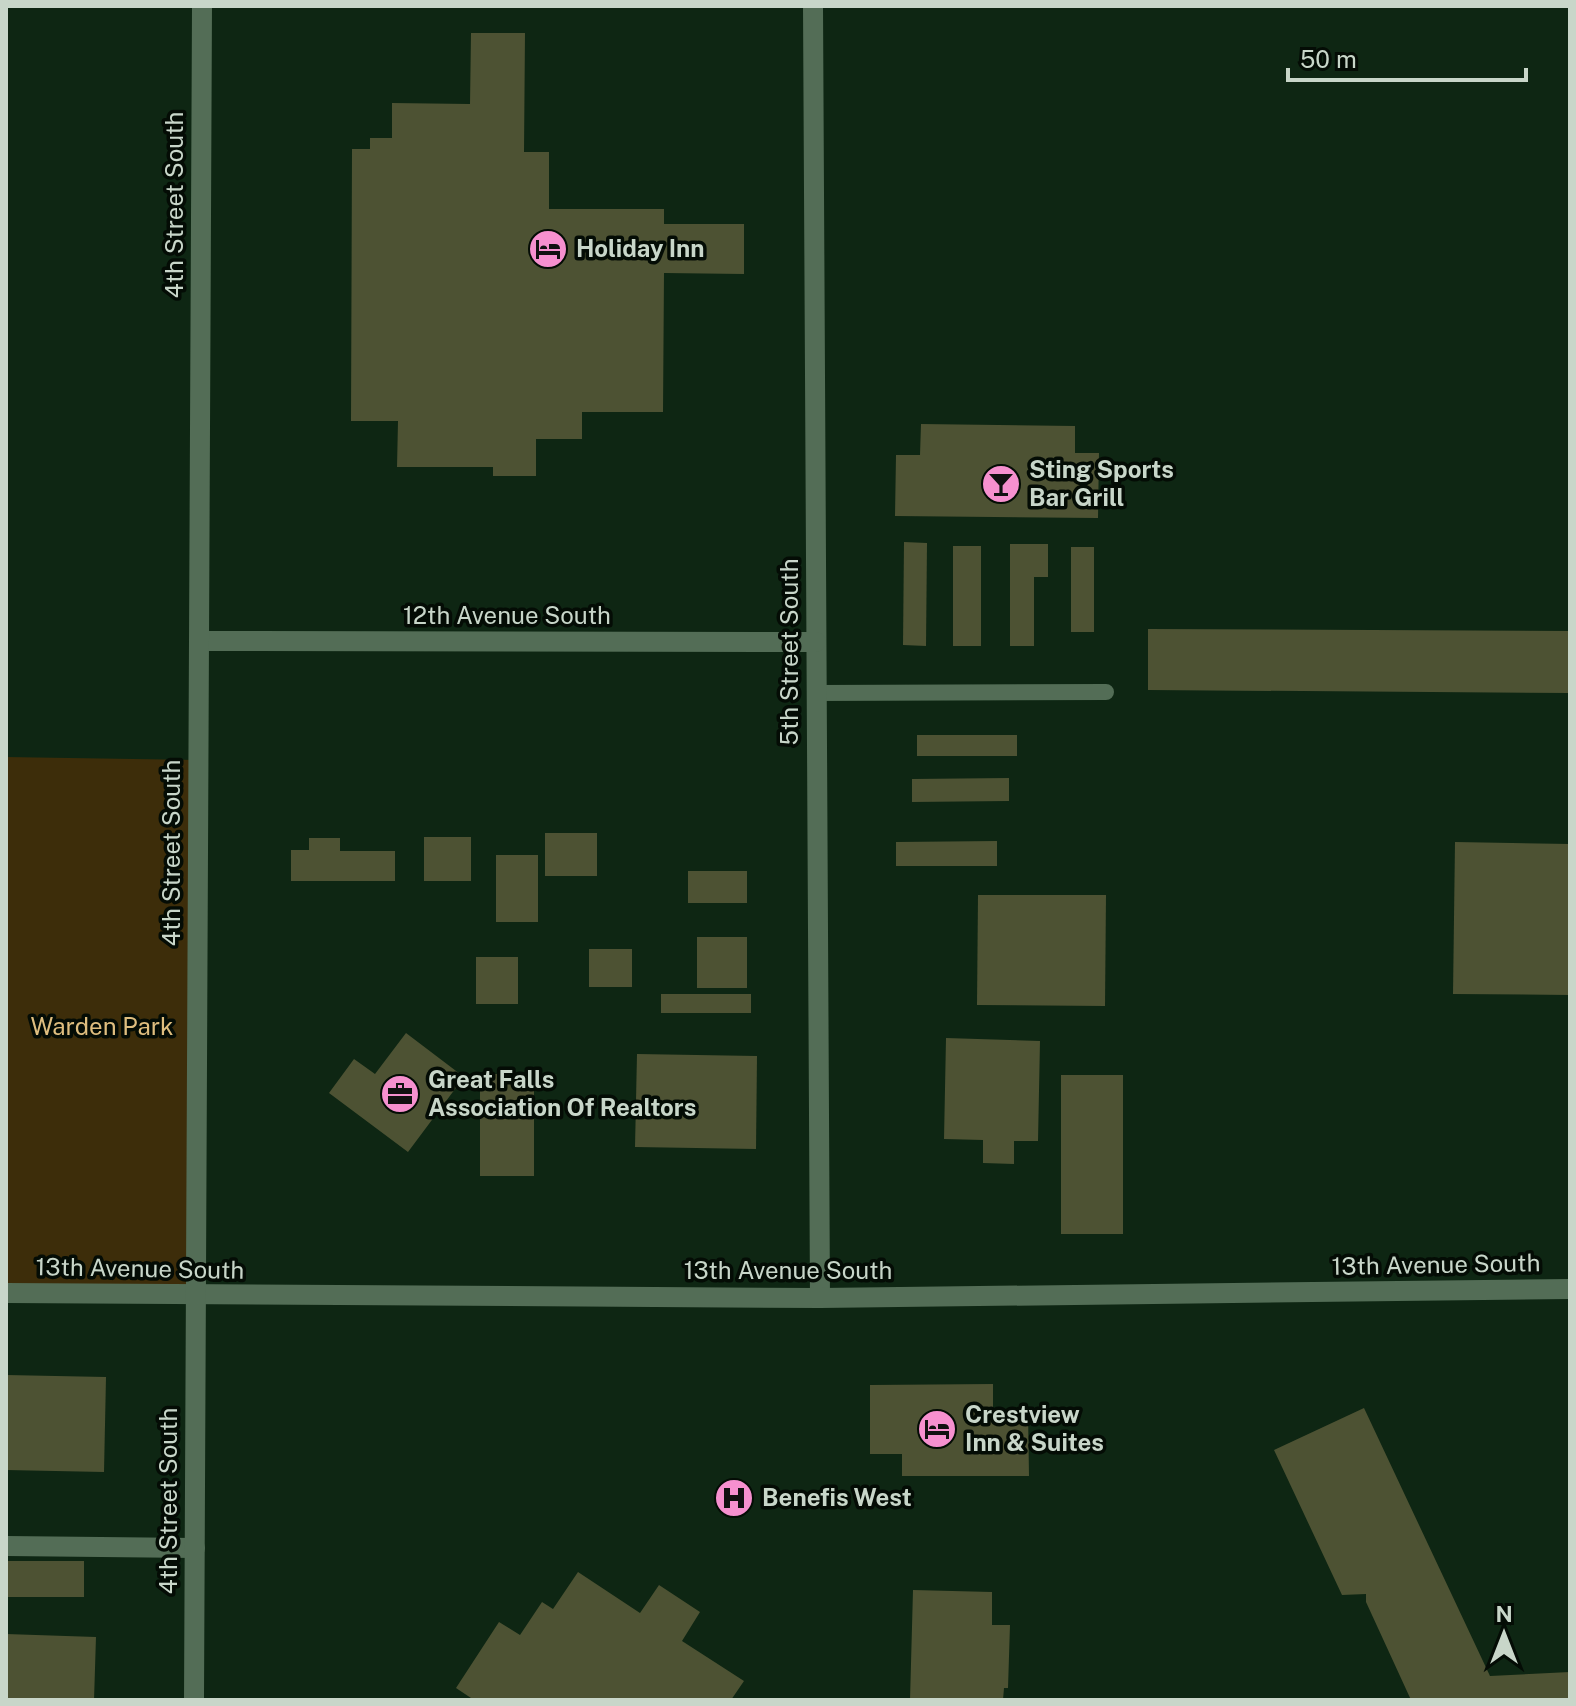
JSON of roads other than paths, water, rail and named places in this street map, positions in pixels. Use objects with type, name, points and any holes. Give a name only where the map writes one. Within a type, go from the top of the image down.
[{"type":"street","name":"4th Street South","points":[[194,1700],[202,6]]},
{"type":"street","name":"5th Street South","points":[[813,6],[820,1298]]},
{"type":"street","name":"12th Avenue South","points":[[199,641],[816,642]]},
{"type":"street","name":"13th Avenue South","points":[[6,1293],[820,1298],[1570,1289]]},
{"type":"street","points":[[6,1546],[195,1548]]},
{"type":"lane","points":[[816,693],[1106,692]]},
{"type":"place","name":"Holiday Inn","points":[[548,249]]},
{"type":"place","name":"Sting Sports Bar Grill","points":[[1001,484]]},
{"type":"place","name":"Great Falls Association Of Realtors","points":[[400,1094]]},
{"type":"place","name":"Crestview Inn & Suites","points":[[937,1429]]},
{"type":"place","name":"Benefis West","points":[[734,1498]]},
{"type":"park label","name":"Warden Park","points":[[102,1027]]}]
